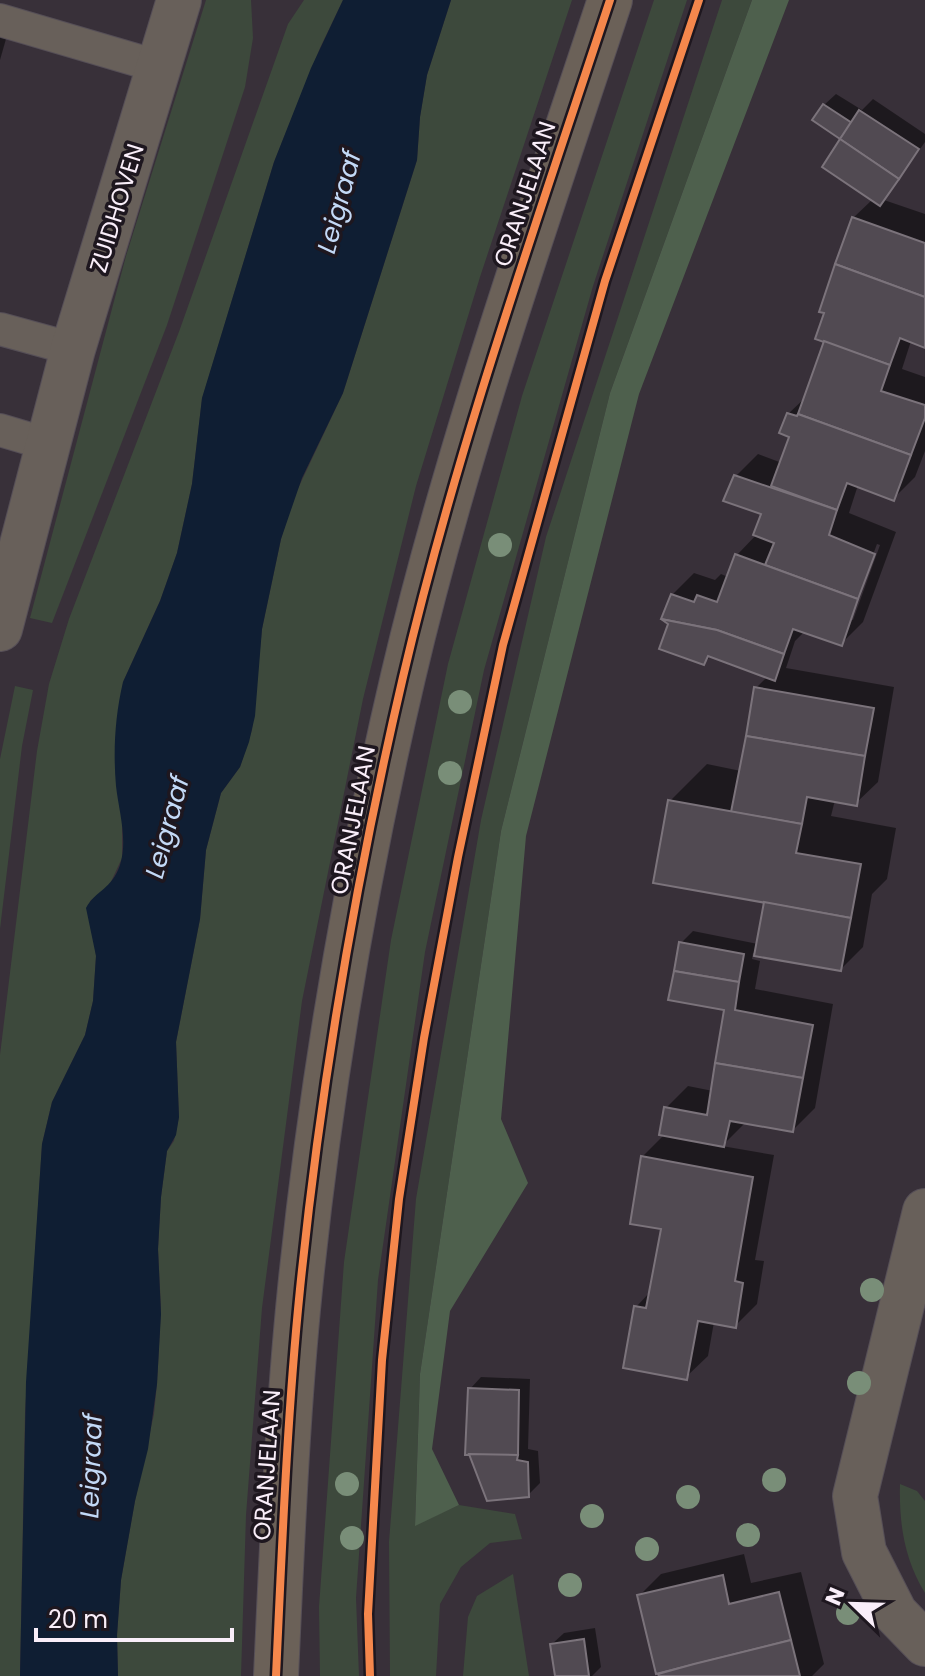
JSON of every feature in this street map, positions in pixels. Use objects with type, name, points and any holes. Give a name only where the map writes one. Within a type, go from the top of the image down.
[{"type":"street","name":"ZUIDHOVEN","points":[[0,629],[73,349],[179,0]]},
{"type":"street","name":"ORANJELAAN","points":[[276,1676],[284,1484],[300,1288],[327,1067],[367,845],[404,674],[466,444],[610,0]]},
{"type":"street","points":[[925,1211],[855,1496],[864,1552],[895,1613],[925,1644]]},
{"type":"lane","points":[[0,20],[160,67]]},
{"type":"lane","points":[[0,329],[73,349]]},
{"type":"lane","points":[[0,430],[47,444]]},
{"type":"green space","points":[[206,0],[251,0],[253,38],[245,87],[167,325],[52,623],[30,618],[126,256]]},
{"type":"green space","points":[[304,0],[343,0],[274,162],[202,399],[192,484],[177,553],[160,601],[123,682],[116,775],[122,814],[122,858],[109,886],[90,901],[96,956],[93,1001],[85,1035],[52,1102],[42,1144],[25,1413],[20,1676],[0,1676],[0,1055],[37,751],[49,684],[69,619],[180,329],[288,24]]},
{"type":"green space","points":[[451,0],[572,0],[480,277],[416,486],[363,699],[302,1001],[262,1308],[246,1515],[241,1676],[118,1676],[121,1580],[154,1414],[157,1384],[161,1197],[167,1151],[174,1141],[179,1117],[176,1042],[200,919],[206,850],[221,793],[240,767],[252,730],[262,629],[281,539],[294,497],[343,393],[417,160],[427,75]]},
{"type":"green space","points":[[654,0],[687,0],[593,286],[484,670],[425,952],[378,1280],[356,1598],[359,1676],[320,1676],[319,1607],[344,1262],[391,940],[448,664],[522,396]]},
{"type":"green space","points":[[722,0],[752,0],[610,393],[501,831],[420,1374],[415,1525],[459,1505],[515,1514],[522,1539],[490,1543],[461,1567],[440,1604],[436,1676],[390,1676],[389,1542],[416,1199],[481,820],[546,537]]},
{"type":"green space","points":[[752,0],[789,0],[639,394],[526,836],[501,1119],[528,1183],[450,1311],[432,1449],[459,1505],[415,1526],[420,1374],[501,831],[610,393]]},
{"type":"green space","points":[[15,686],[33,690],[22,746],[0,929],[0,759]]},
{"type":"green space","points":[[900,1484],[917,1491],[925,1501],[925,1593],[912,1567],[904,1540]]},
{"type":"green space","points":[[513,1574],[529,1676],[463,1676],[468,1617],[477,1596]]},
{"type":"water","name":"Leigraaf","points":[[343,0],[451,0],[427,75],[417,160],[343,393],[302,478],[281,539],[262,629],[255,716],[249,742],[240,767],[221,793],[206,850],[200,919],[176,1042],[179,1117],[176,1135],[167,1151],[161,1197],[158,1249],[161,1314],[157,1384],[148,1449],[121,1580],[118,1676],[20,1676],[26,1382],[42,1144],[52,1102],[85,1035],[93,1001],[96,956],[86,908],[113,879],[122,855],[115,760],[120,695],[177,553],[192,484],[202,398],[274,162],[311,68]]},
{"type":"building","points":[[823,104],[852,123],[840,139],[812,120]]},
{"type":"building","points":[[859,110],[919,149],[899,179],[840,139]]},
{"type":"building","points":[[840,139],[899,179],[880,206],[822,167]]},
{"type":"building","points":[[852,217],[925,243],[925,297],[835,264]]},
{"type":"building","points":[[835,264],[925,297],[925,348],[900,338],[890,365],[815,339],[824,313],[819,312]]},
{"type":"building","points":[[824,341],[890,365],[881,391],[925,405],[925,418],[911,455],[798,414]]},
{"type":"building","points":[[787,413],[798,414],[911,455],[894,501],[847,483],[837,510],[771,486],[789,437],[779,433]]},
{"type":"building","points":[[734,475],[837,510],[829,535],[875,554],[858,599],[765,565],[774,543],[753,535],[761,514],[723,501]]},
{"type":"building","points":[[735,554],[858,599],[842,646],[793,629],[784,654],[717,630],[661,619],[671,594],[694,602],[697,595],[717,602]]},
{"type":"building","points":[[661,619],[717,630],[784,654],[775,681],[708,656],[704,665],[659,649],[668,624]]},
{"type":"building","points":[[754,687],[874,708],[865,756],[746,736]]},
{"type":"building","points":[[746,736],[865,756],[857,806],[807,797],[802,824],[731,812]]},
{"type":"building","points":[[668,800],[802,824],[796,853],[861,864],[851,918],[653,883]]},
{"type":"building","points":[[764,902],[851,918],[841,971],[754,956]]},
{"type":"building","points":[[679,942],[744,954],[739,982],[674,971]]},
{"type":"building","points":[[674,971],[739,982],[735,1010],[813,1025],[803,1078],[715,1063],[724,1010],[668,1000]]},
{"type":"building","points":[[715,1063],[803,1078],[793,1132],[730,1121],[724,1147],[659,1135],[664,1107],[707,1115]]},
{"type":"building","points":[[641,1156],[753,1177],[735,1281],[743,1283],[736,1328],[698,1321],[687,1380],[623,1368],[634,1306],[646,1308],[661,1229],[630,1224]]},
{"type":"building","points":[[468,1388],[519,1390],[518,1455],[465,1455]]},
{"type":"building","points":[[469,1454],[518,1455],[517,1460],[528,1462],[529,1497],[487,1501]]},
{"type":"building","points":[[723,1575],[729,1604],[779,1592],[791,1640],[656,1674],[637,1595]]},
{"type":"building","points":[[584,1639],[589,1676],[555,1676],[550,1644]]},
{"type":"building","points":[[791,1640],[800,1676],[658,1674],[694,1664]]},
{"type":"cycle path","points":[[276,1676],[285,1482],[300,1289],[329,1058],[370,828],[403,677],[448,506],[499,336],[610,0]]},
{"type":"cycle path","points":[[370,1676],[368,1614],[382,1360],[399,1199],[424,1038],[458,857],[503,645],[605,281],[699,0]]}]
